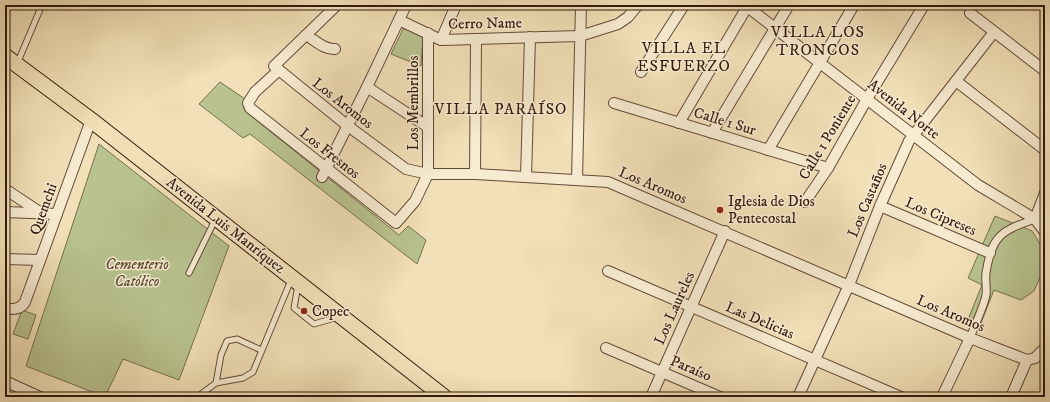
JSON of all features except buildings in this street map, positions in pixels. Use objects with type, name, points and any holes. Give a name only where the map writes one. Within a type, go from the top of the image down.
[{"type":"main road","name":"Avenida Luis Manríquez","points":[[11,60],[216,217],[444,397]]},
{"type":"street","points":[[276,68],[306,35],[337,5]]},
{"type":"street","points":[[324,172],[368,86],[406,5]]},
{"type":"street","points":[[441,40],[456,5]]},
{"type":"street","points":[[577,180],[581,5]]},
{"type":"street","name":"Cerro Name","points":[[399,20],[441,40],[580,36],[618,24],[628,17],[638,5]]},
{"type":"street","points":[[641,72],[684,5]]},
{"type":"street","points":[[712,133],[776,29],[789,5]]},
{"type":"street","points":[[768,150],[854,5]]},
{"type":"street","name":"Calle 1 Poniente","points":[[805,202],[828,168],[867,99],[924,5]]},
{"type":"street","points":[[679,123],[746,6]]},
{"type":"street","name":"Avenida Norte","points":[[746,6],[978,185],[1035,219],[1045,232]]},
{"type":"street","points":[[970,13],[1045,71]]},
{"type":"street","name":"Los Castaños","points":[[798,397],[849,285],[880,206],[906,146],[994,32]]},
{"type":"street","name":"Los Membrillos","points":[[428,33],[428,174]]},
{"type":"street","points":[[306,35],[328,49],[335,49]]},
{"type":"street","points":[[526,177],[530,37]]},
{"type":"street","points":[[475,174],[476,39]]},
{"type":"street","name":"Los Fresnos","points":[[276,68],[255,92],[248,103],[252,110],[324,172],[396,223],[415,201],[428,174]]},
{"type":"street","name":"Los Aromos","points":[[276,68],[402,167],[428,174],[475,174],[608,182],[725,231],[970,338],[1027,360]]},
{"type":"street","points":[[956,80],[1045,150]]},
{"type":"street","points":[[368,86],[428,127]]},
{"type":"street","name":"Calle 1 Sur","points":[[614,103],[828,168]]},
{"type":"street","name":"Quemchi","points":[[5,308],[17,309],[25,302],[91,120]]},
{"type":"street","points":[[5,188],[41,213]]},
{"type":"street","points":[[942,397],[970,338],[986,294],[986,275],[990,253],[997,238],[1018,225],[1035,219],[1045,193]]},
{"type":"street","name":"Los Cipreses","points":[[880,206],[990,253]]},
{"type":"street","points":[[5,212],[57,214]]},
{"type":"street","name":"Los Laureles","points":[[651,397],[725,231]]},
{"type":"street","points":[[5,259],[40,260]]},
{"type":"street","name":"Las Delicias","points":[[608,271],[901,397]]},
{"type":"street","name":"Paraíso","points":[[606,348],[720,397]]},
{"type":"street","points":[[1011,397],[1027,360],[1034,358],[1045,348]]},
{"type":"street","points":[[5,381],[40,397]]},
{"type":"lane","points":[[11,60],[42,5]]},
{"type":"lane","points":[[189,273],[216,217]]},
{"type":"lane","points":[[296,280],[294,308],[314,324],[342,316]]},
{"type":"lane","points":[[197,397],[216,383],[244,378],[253,372],[261,350],[296,280]]},
{"type":"lane","points":[[216,383],[227,340],[237,339],[261,350]]},
{"type":"green space","points":[[404,27],[423,36],[421,66],[391,54]]},
{"type":"green space","points":[[220,82],[245,99],[245,111],[399,235],[408,226],[426,240],[417,264],[250,134],[243,138],[199,104]]},
{"type":"green space","name":"Cementerio Católico","points":[[99,144],[229,246],[179,380],[123,359],[105,397],[26,366]]},
{"type":"green space","points":[[995,216],[1032,231],[1045,252],[1045,267],[1034,291],[1021,300],[994,290],[979,328],[967,322],[982,285],[968,278]]},
{"type":"green space","points":[[22,310],[36,315],[28,339],[13,334]]},
{"type":"place","name":"Iglesia de Dios Pentecostal","points":[[720,210]]},
{"type":"place","name":"Copec","points":[[304,311]]},
{"type":"district","name":"VILLA LOS TRONCOS","points":[[818,40]]},
{"type":"district","name":"VILLA EL ESFUERZO","points":[[684,56]]},
{"type":"district","name":"VILLA PARAÍSO","points":[[501,108]]}]
